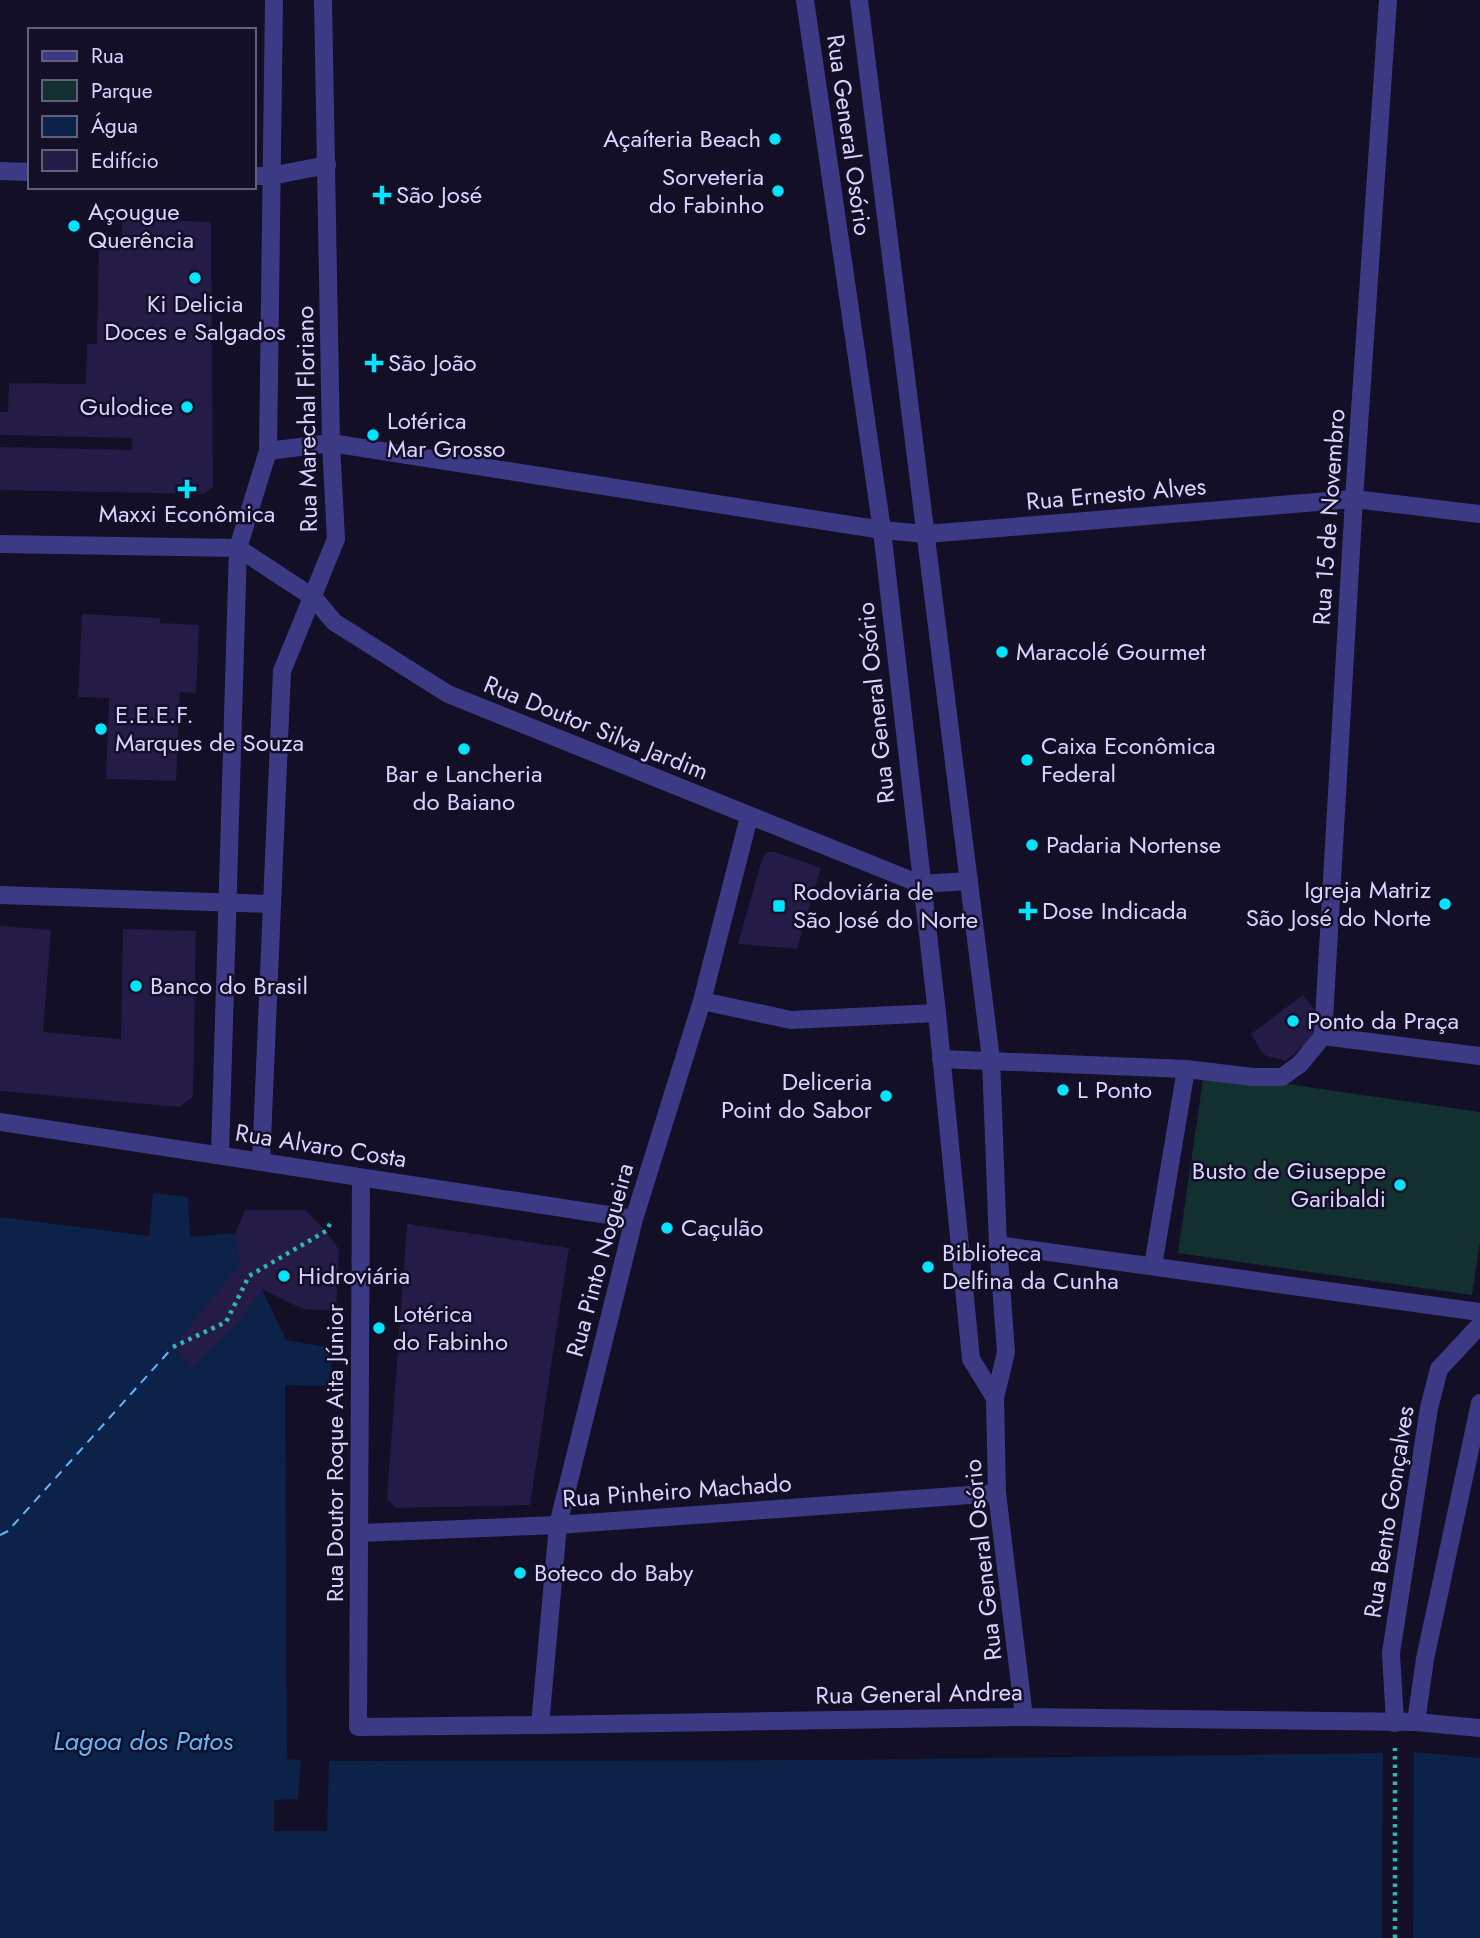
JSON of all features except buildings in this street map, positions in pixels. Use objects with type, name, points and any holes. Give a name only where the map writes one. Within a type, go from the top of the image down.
[{"type":"street","name":"Rua Marechal Floriano","points":[[220,1155],[238,548],[268,451],[262,176],[274,0]]},
{"type":"street","name":"Rua Marechal Floriano","points":[[261,1162],[282,671],[336,539],[331,443],[323,0]]},
{"type":"street","name":"Rua General Osório","points":[[804,0],[883,530],[920,884],[937,1013],[971,1359],[995,1398]]},
{"type":"street","name":"Rua General Osório","points":[[859,0],[991,1059],[998,1245],[1006,1352],[995,1398],[997,1493],[1024,1717]]},
{"type":"street","name":"Rua 15 de Novembro","points":[[1322,1036],[1354,499],[1388,0]]},
{"type":"street","points":[[262,176],[327,165]]},
{"type":"street","points":[[0,171],[28,172]]},
{"type":"street","name":"Rua Ernesto Alves","points":[[268,451],[331,443],[883,530],[926,534],[1354,499],[1480,514]]},
{"type":"street","points":[[0,544],[238,548]]},
{"type":"street","name":"Rua Doutor Silva Jardim","points":[[238,548],[314,598],[334,622],[448,694],[920,884],[969,881]]},
{"type":"street","name":"Rua Pinto Nogueira","points":[[540,1724],[558,1525],[634,1219],[702,1001],[750,817]]},
{"type":"street","points":[[0,895],[271,904]]},
{"type":"street","points":[[702,1001],[791,1020],[937,1013]]},
{"type":"street","points":[[941,1059],[1186,1069],[1253,1077],[1282,1077],[1300,1064],[1322,1036],[1480,1056]]},
{"type":"street","points":[[1153,1266],[1186,1069]]},
{"type":"street","name":"Rua Alvaro Costa","points":[[0,1122],[634,1219]]},
{"type":"street","name":"Rua Doutor Roque Aita Júnior","points":[[358,1727],[361,1178]]},
{"type":"street","points":[[998,1245],[1480,1312]]},
{"type":"street","name":"Rua Bento Gonçalves","points":[[1395,1723],[1391,1653],[1429,1408],[1439,1368],[1480,1325]]},
{"type":"street","points":[[1416,1722],[1425,1660],[1480,1403]]},
{"type":"street","name":"Rua Pinheiro Machado","points":[[360,1534],[558,1525],[997,1493]]},
{"type":"street","name":"Rua General Andrea","points":[[358,1727],[1024,1717],[1416,1722],[1480,1728]]},
{"type":"path","points":[[173,1347],[226,1322],[249,1276],[326,1231],[333,1220]]},
{"type":"path","points":[[1395,1723],[1395,1938]]},
{"type":"green space","points":[[1204,1072],[1480,1112],[1480,1241],[1472,1295],[1178,1253]]},
{"type":"water","name":"Lagoa dos Patos","points":[[153,1193],[188,1197],[190,1237],[235,1233],[286,1340],[332,1348],[330,1386],[285,1385],[287,1759],[301,1760],[298,1799],[274,1800],[274,1831],[327,1831],[329,1761],[833,1760],[1383,1753],[1382,1938],[0,1938],[0,1217],[149,1236]]},
{"type":"water","points":[[1414,1752],[1480,1758],[1480,1938],[1413,1938]]},
{"type":"ferry route","points":[[0,1535],[8,1531],[173,1347]]},
{"type":"place","name":"Açaíteria Beach","points":[[775,139]]},
{"type":"place","name":"Sorveteria do Fabinho","points":[[778,191]]},
{"type":"place","name":"São José","points":[[382,195]]},
{"type":"place","name":"Açougue Querência","points":[[74,226]]},
{"type":"place","name":"Ki Delicia Doces e Salgados","points":[[195,278]]},
{"type":"place","name":"São João","points":[[374,363]]},
{"type":"place","name":"Gulodice","points":[[187,407]]},
{"type":"place","name":"Lotérica Mar Grosso","points":[[373,435]]},
{"type":"place","name":"Maxxi Econômica","points":[[187,489]]},
{"type":"place","name":"Maracolé Gourmet","points":[[1002,652]]},
{"type":"place","name":"E.E.E.F. Marques de Souza","points":[[101,729]]},
{"type":"place","name":"Bar e Lancheria do Baiano","points":[[464,749]]},
{"type":"place","name":"Caixa Econômica Federal","points":[[1027,760]]},
{"type":"place","name":"Padaria Nortense","points":[[1032,845]]},
{"type":"place","name":"Igreja Matriz São José do Norte","points":[[1445,904]]},
{"type":"place","name":"Rodoviária de São José do Norte","points":[[779,906]]},
{"type":"place","name":"Dose Indicada","points":[[1028,911]]},
{"type":"place","name":"Banco do Brasil","points":[[136,986]]},
{"type":"place","name":"Ponto da Praça","points":[[1293,1021]]},
{"type":"place","name":"L Ponto","points":[[1063,1090]]},
{"type":"place","name":"Deliceria Point do Sabor","points":[[886,1096]]},
{"type":"place","name":"Busto de Giuseppe Garibaldi","points":[[1400,1185]]},
{"type":"place","name":"Caçulão","points":[[667,1228]]},
{"type":"place","name":"Biblioteca Delfina da Cunha","points":[[928,1267]]},
{"type":"place","name":"Hidroviária","points":[[284,1276]]},
{"type":"place","name":"Lotérica do Fabinho","points":[[379,1328]]},
{"type":"place","name":"Boteco do Baby","points":[[520,1573]]}]
